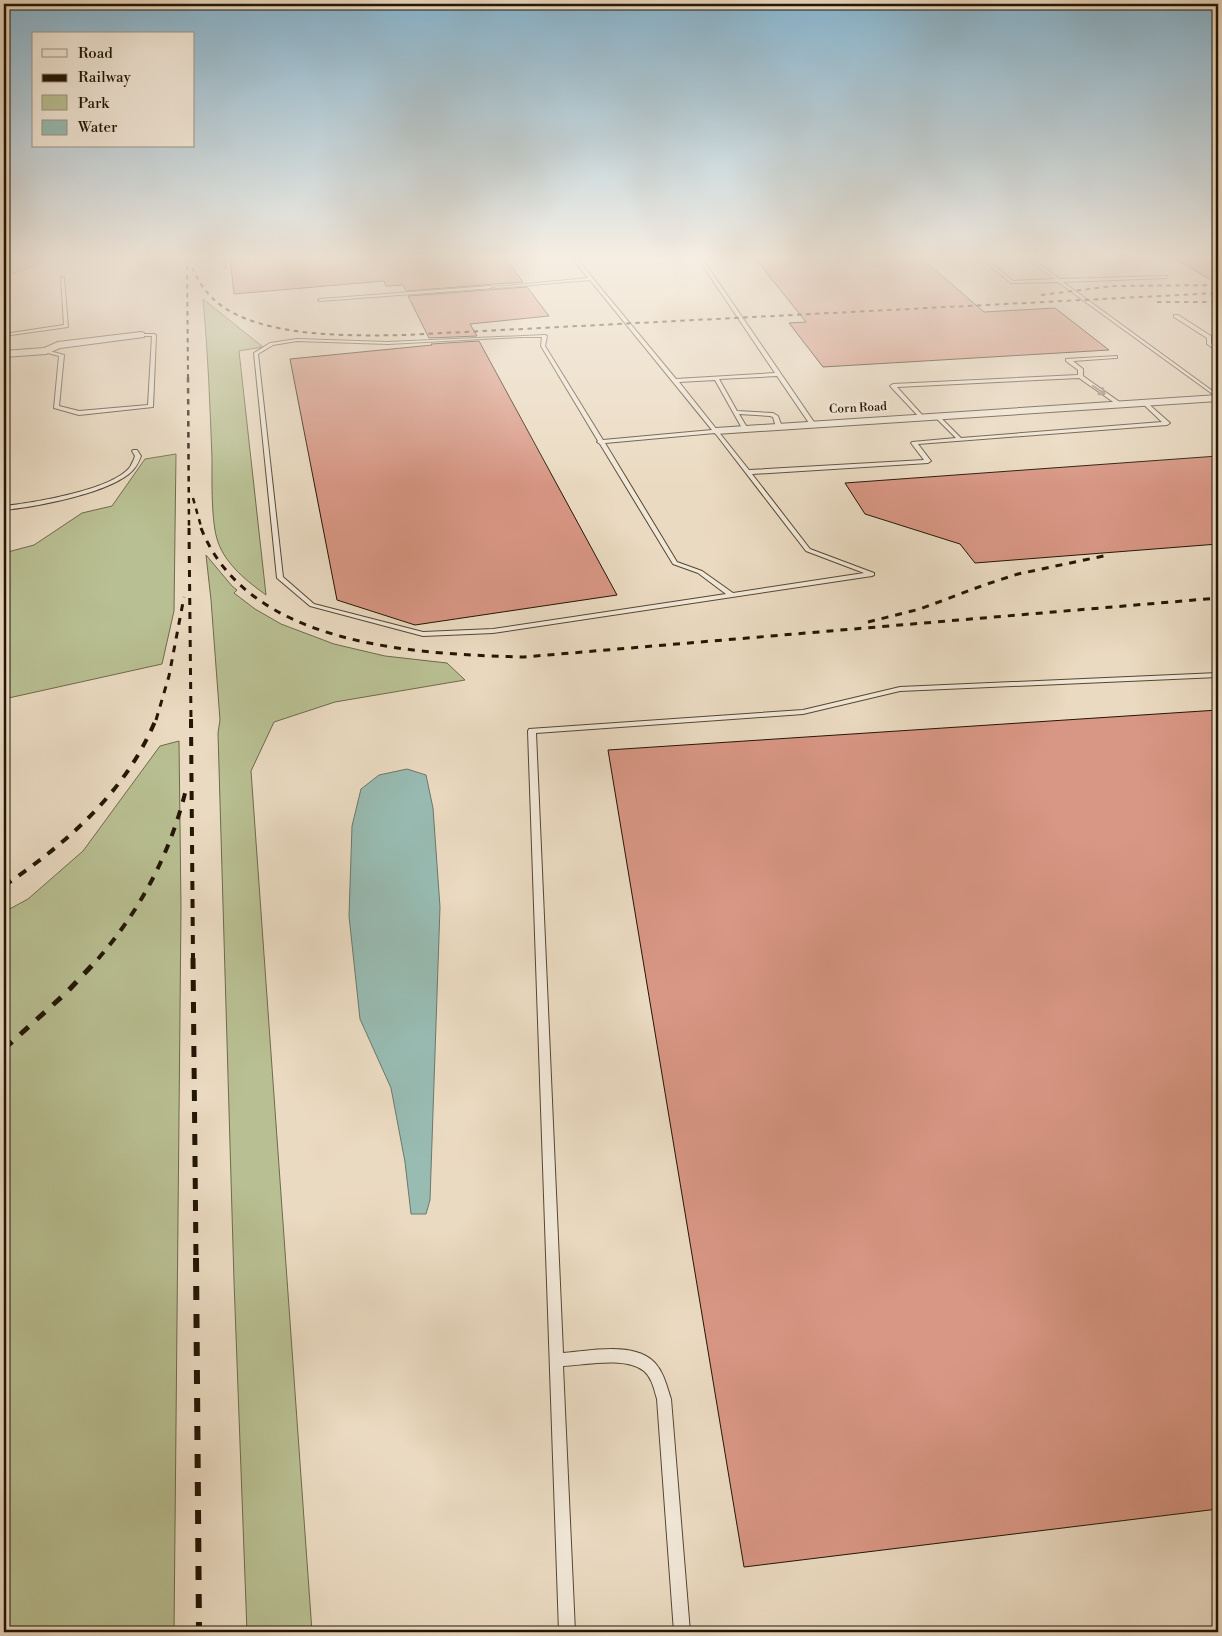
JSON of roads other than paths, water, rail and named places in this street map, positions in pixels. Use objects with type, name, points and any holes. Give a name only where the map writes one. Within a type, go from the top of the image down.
[{"type":"street","points":[[4,354],[46,351],[58,345],[141,335]]},
{"type":"street","name":"Corn Road","points":[[716,431],[1218,397]]},
{"type":"lane","points":[[636,333],[716,431],[808,550],[872,574],[493,631],[423,634],[312,606],[280,578],[256,353],[272,344],[297,340],[388,343],[545,336],[543,346],[675,563],[700,572],[732,595]]},
{"type":"lane","points":[[751,333],[813,425]]},
{"type":"lane","points":[[1131,333],[1218,397]]},
{"type":"lane","points":[[1203,333],[1209,337],[1209,344],[1218,351]]},
{"type":"lane","points":[[46,351],[62,355],[56,407],[79,413],[151,406],[154,335],[141,335]]},
{"type":"lane","points":[[1080,376],[1081,370],[1068,360],[1114,357]]},
{"type":"lane","points":[[675,381],[778,374]]},
{"type":"lane","points":[[922,418],[893,386],[1080,376],[1119,404]]},
{"type":"lane","points":[[716,378],[745,429]]},
{"type":"lane","points":[[748,472],[928,461],[914,443],[1167,422],[1144,402]]},
{"type":"lane","points":[[735,412],[771,414],[775,416],[779,427]]},
{"type":"lane","points":[[938,417],[959,438]]},
{"type":"lane","points":[[600,442],[716,431]]},
{"type":"lane","points":[[4,508],[65,497],[104,484],[129,471],[138,456],[135,451]]},
{"type":"lane","points":[[567,1632],[532,731],[803,712],[900,689],[1218,675]]},
{"type":"lane","points":[[557,1360],[627,1356],[648,1365],[658,1380],[664,1399],[682,1632]]},
{"type":"water","points":[[407,769],[426,775],[433,808],[440,907],[430,1200],[426,1214],[411,1214],[405,1162],[391,1088],[360,1019],[349,916],[352,826],[361,789],[379,775]]},
{"type":"railway","points":[[188,333],[188,378]]},
{"type":"railway","points":[[320,333],[334,335],[437,333]]},
{"type":"railway","points":[[188,377],[189,530]]},
{"type":"railway","points":[[193,498],[202,529]]},
{"type":"railway","points":[[189,528],[191,720]]},
{"type":"railway","points":[[202,529],[224,568],[256,598],[295,620],[340,636],[387,646],[435,652],[524,657],[1218,598]]},
{"type":"railway","points":[[868,622],[920,609],[1018,574],[1108,555]]},
{"type":"railway","points":[[156,720],[169,676],[184,597]]},
{"type":"railway","points":[[4,886],[51,852],[93,813],[129,770],[156,719]]},
{"type":"railway","points":[[191,719],[193,959]]},
{"type":"railway","points":[[98,959],[114,940],[142,899],[164,855],[181,809],[187,785]]},
{"type":"railway","points":[[4,1049],[66,993],[99,958]]},
{"type":"railway","points":[[193,958],[196,1259]]},
{"type":"railway","points":[[196,1258],[199,1632]]}]
